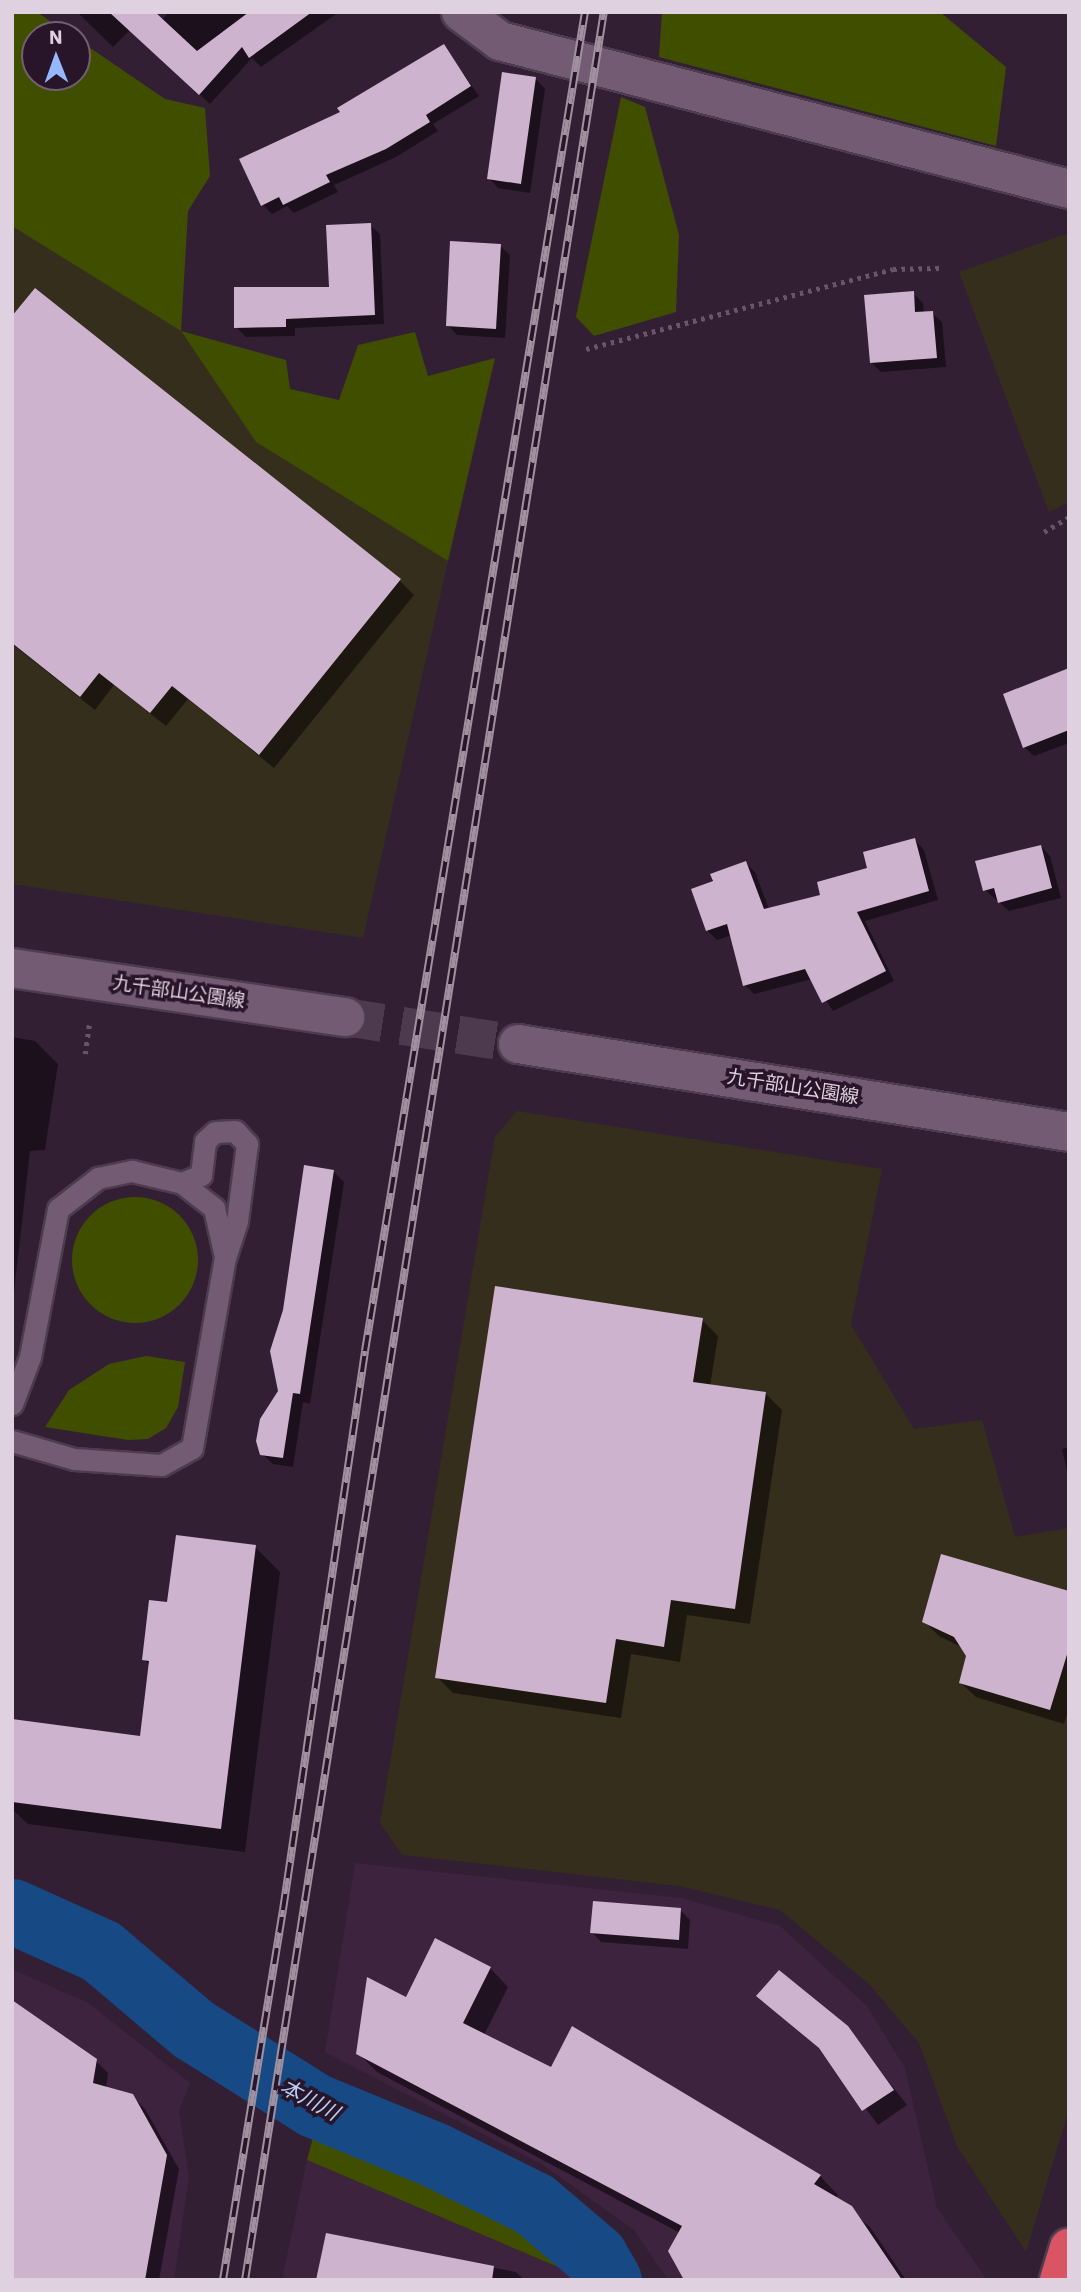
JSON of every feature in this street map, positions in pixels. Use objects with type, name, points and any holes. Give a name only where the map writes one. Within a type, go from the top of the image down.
[{"type":"highway","points":[[1059,2280],[1069,2248]]},
{"type":"main road","points":[[461,12],[500,41],[1069,189]]},
{"type":"main road","name":"九千部山公園線","points":[[12,968],[345,1017]]},
{"type":"main road","name":"九千部山公園線","points":[[518,1044],[1069,1132]]},
{"type":"lane","points":[[12,1440],[74,1459],[160,1465],[192,1448],[225,1256],[237,1221],[247,1144],[235,1131],[215,1132],[205,1141],[201,1175],[182,1183]]},
{"type":"lane","points":[[12,1404],[30,1357],[58,1209],[99,1178],[132,1171],[182,1183],[214,1208],[225,1256]]},
{"type":"path","points":[[586,349],[894,269],[939,268]]},
{"type":"path","points":[[1044,532],[1069,517]]},
{"type":"path","points":[[85,1054],[89,1024]]},
{"type":"shaded area","points":[[12,226],[181,331],[256,442],[448,561],[363,938],[12,884]]},
{"type":"shaded area","points":[[1069,233],[1069,502],[1049,512],[959,272]]},
{"type":"shaded area","points":[[517,1111],[882,1169],[851,1325],[914,1429],[982,1420],[1015,1537],[1069,1528],[1069,2109],[1026,2252],[957,2146],[919,2043],[869,1984],[780,1910],[679,1886],[402,1855],[380,1823],[495,1137]]},
{"type":"shaded area","points":[[355,1863],[682,1898],[780,1926],[867,2006],[905,2068],[937,2208],[987,2280],[668,2280],[634,2230],[543,2165],[325,2052]]},
{"type":"shaded area","points":[[12,1969],[88,2003],[190,2083],[179,2111],[189,2177],[174,2280],[12,2280]]},
{"type":"shaded area","points":[[307,2160],[565,2270],[571,2280],[282,2280]]},
{"type":"green space","points":[[12,12],[37,12],[50,21],[21,21],[21,91],[91,91],[91,49],[165,99],[205,108],[210,176],[188,211],[181,331],[12,226]]},
{"type":"green space","points":[[662,12],[940,12],[1006,67],[996,146],[659,57]]},
{"type":"green space","points":[[621,97],[645,107],[679,235],[676,312],[594,336],[576,317]]},
{"type":"green space","points":[[181,331],[286,360],[290,389],[339,400],[358,345],[415,332],[428,376],[495,358],[448,561],[256,442]]},
{"type":"green space","points":[[135,1197],[159,1202],[179,1216],[193,1236],[198,1260],[193,1284],[179,1304],[159,1318],[135,1323],[111,1318],[91,1304],[77,1284],[72,1260],[77,1236],[91,1216],[111,1202]]},
{"type":"green space","points":[[146,1356],[185,1362],[178,1407],[166,1428],[148,1439],[128,1440],[45,1427],[69,1390],[109,1364]]},
{"type":"green space","points":[[315,2130],[570,2254],[587,2280],[571,2280],[565,2270],[307,2160]]},
{"type":"building","points":[[109,12],[155,12],[197,51],[249,12],[312,12],[249,58],[242,47],[199,95]]},
{"type":"building","points":[[444,44],[471,86],[426,115],[430,122],[386,149],[326,175],[330,182],[283,205],[279,197],[261,206],[239,159],[340,112],[337,108]]},
{"type":"building","points":[[502,72],[536,77],[521,184],[487,179]]},
{"type":"building","points":[[371,223],[375,315],[286,319],[286,327],[234,328],[234,287],[329,287],[326,225]]},
{"type":"building","points":[[450,241],[501,244],[496,329],[446,326]]},
{"type":"building","points":[[35,288],[401,579],[259,755],[172,686],[150,713],[99,673],[80,697],[12,643],[12,316]]},
{"type":"building","points":[[914,291],[915,312],[933,311],[937,358],[870,363],[864,295]]},
{"type":"building","points":[[1069,668],[1069,730],[1023,748],[1003,694]]},
{"type":"building","points":[[915,838],[929,891],[857,912],[886,971],[822,1003],[805,969],[743,986],[727,924],[706,931],[691,889],[713,881],[710,874],[746,861],[764,909],[820,895],[817,882],[867,868],[863,852]]},
{"type":"building","points":[[1041,845],[1052,888],[998,903],[994,888],[983,891],[975,861]]},
{"type":"building","points":[[304,1165],[334,1170],[300,1394],[293,1393],[283,1458],[260,1455],[256,1441],[260,1419],[278,1391],[270,1351],[283,1310]]},
{"type":"building","points":[[495,1286],[703,1318],[693,1382],[766,1392],[735,1609],[671,1600],[664,1647],[616,1639],[606,1703],[435,1678]]},
{"type":"building","points":[[176,1535],[256,1545],[221,1829],[12,1802],[12,1719],[140,1736],[149,1661],[142,1660],[149,1600],[167,1602]]},
{"type":"building","points":[[941,1554],[1069,1591],[1069,1648],[1050,1710],[959,1683],[966,1656],[954,1637],[922,1622]]},
{"type":"building","points":[[593,1901],[681,1908],[679,1940],[590,1933]]},
{"type":"building","points":[[435,1938],[491,1967],[463,2023],[551,2067],[572,2026],[821,2175],[814,2184],[852,2206],[902,2280],[684,2280],[668,2251],[682,2226],[356,2054],[367,1977],[406,1997]]},
{"type":"building","points":[[779,1970],[848,2026],[894,2090],[862,2111],[819,2048],[756,1996]]},
{"type":"building","points":[[12,2000],[97,2059],[93,2083],[133,2094],[167,2155],[145,2280],[12,2280]]},
{"type":"building","points":[[326,2233],[494,2266],[492,2280],[316,2280]]},
{"type":"waterway","name":"本川川","points":[[12,1911],[101,1951],[193,2029],[314,2105],[433,2154],[534,2204],[595,2256],[609,2280]]},
{"type":"tunnel","points":[[345,1017],[518,1044]]},
{"type":"railway","points":[[223,2280],[283,1910],[365,1351],[585,12]]},
{"type":"railway","points":[[245,2280],[604,12]]}]
